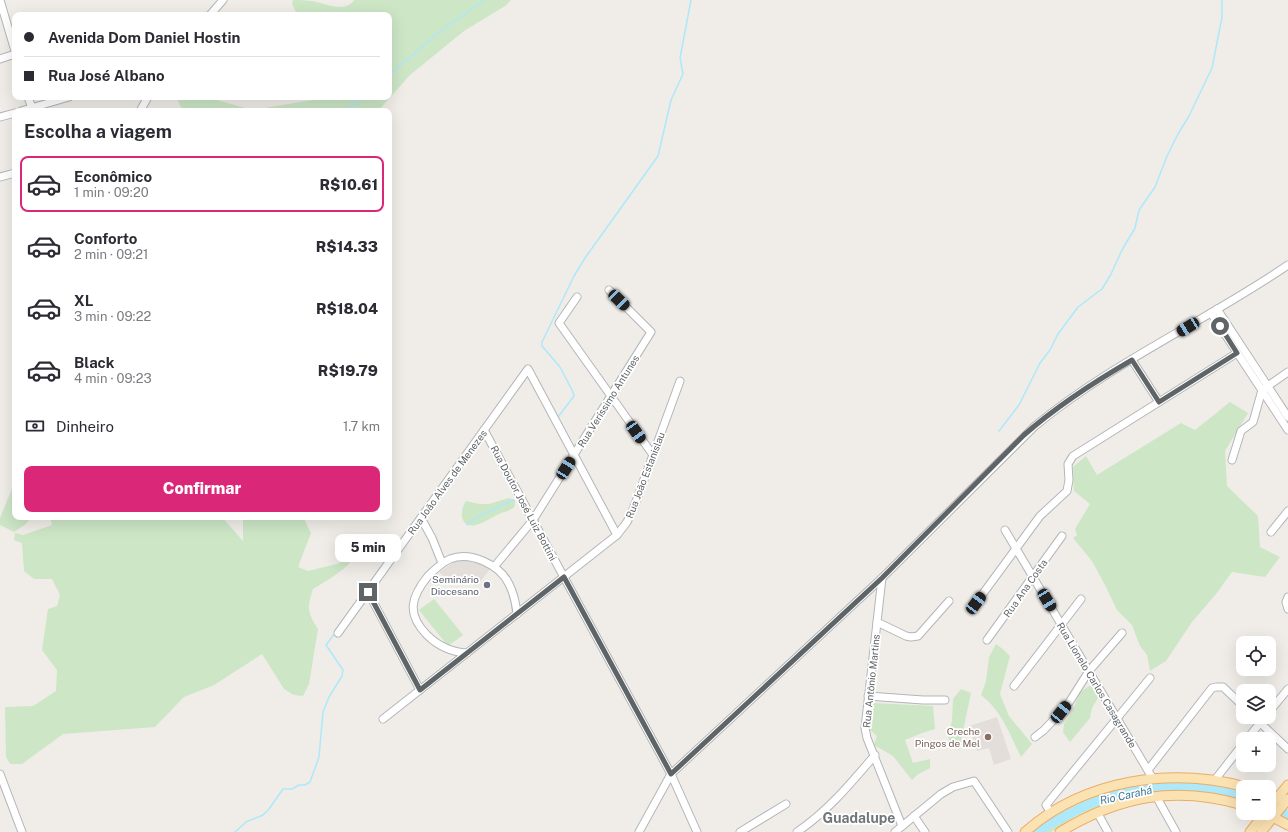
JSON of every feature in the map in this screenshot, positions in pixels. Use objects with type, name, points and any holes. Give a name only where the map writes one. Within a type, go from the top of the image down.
[{"type":"main road","points":[[1025,832],[1051,813],[1075,799],[1105,788],[1153,779],[1184,778],[1236,785]]},
{"type":"main road","points":[[1261,832],[1288,785]]},
{"type":"main road","points":[[1060,832],[1097,812],[1124,802],[1156,796],[1198,795],[1236,803]]},
{"type":"main road","points":[[1277,805],[1288,824]]},
{"type":"main road","points":[[1250,832],[1277,805]]},
{"type":"street","points":[[0,0],[12,41]]},
{"type":"street","points":[[213,12],[223,0]]},
{"type":"street","points":[[0,59],[12,55]]},
{"type":"street","points":[[29,100],[32,108],[59,100]]},
{"type":"street","points":[[0,117],[12,114]]},
{"type":"street","points":[[0,177],[12,174]]},
{"type":"street","points":[[639,832],[671,774],[882,578],[1029,430],[1074,396],[1288,265]]},
{"type":"street","name":"Rua Veríssimo Antunes","points":[[494,567],[533,520],[651,332],[609,290]]},
{"type":"street","points":[[577,297],[558,323],[653,455]]},
{"type":"street","points":[[1214,311],[1237,353],[1288,417]]},
{"type":"street","points":[[1214,311],[1265,388],[1288,430]]},
{"type":"street","points":[[976,603],[1040,516],[1067,491],[1069,480],[1068,470],[1070,460],[1073,456],[1237,353]]},
{"type":"street","points":[[1132,360],[1159,402]]},
{"type":"street","name":"Rua João Alves de Menezes","points":[[338,633],[528,369],[574,455]]},
{"type":"street","points":[[1232,460],[1241,431],[1253,422],[1265,388],[1288,372]]},
{"type":"street","name":"Rua João Estanislau","points":[[383,719],[618,535],[631,514],[680,381]]},
{"type":"street","name":"Rua Doutor José Luiz Bottini","points":[[484,430],[671,774],[697,832]]},
{"type":"street","points":[[574,455],[618,535]]},
{"type":"street","points":[[1271,532],[1288,511]]},
{"type":"street","points":[[421,518],[432,538],[442,563]]},
{"type":"street","name":"Rua Lionelo Carlos Casagrande","points":[[1005,530],[1153,779]]},
{"type":"street","name":"Rua Ana Costa","points":[[987,640],[1062,536]]},
{"type":"street","points":[[467,653],[452,650],[438,644],[423,631],[414,615],[413,601],[416,594],[430,574],[442,563],[450,559],[465,557],[480,560],[494,567],[502,573],[509,583],[513,592],[518,614]]},
{"type":"street","name":"Rua Antônio Martins","points":[[882,578],[865,728],[867,738],[902,826]]},
{"type":"street","points":[[368,592],[420,690]]},
{"type":"street","points":[[1014,686],[1081,599]]},
{"type":"street","points":[[877,622],[906,636],[918,636],[949,601]]},
{"type":"street","points":[[1035,736],[1044,730],[1070,702],[1089,671],[1122,633]]},
{"type":"street","points":[[1051,813],[1046,805],[1150,678]]},
{"type":"street","points":[[1148,770],[1210,690],[1216,687],[1223,687],[1236,699]]},
{"type":"street","points":[[1276,704],[1288,689]]},
{"type":"street","points":[[868,696],[945,700]]},
{"type":"street","points":[[1253,732],[1260,724]]},
{"type":"street","points":[[1266,724],[1288,749]]},
{"type":"street","points":[[1214,781],[1236,753]]},
{"type":"street","points":[[797,832],[821,814],[875,755]]},
{"type":"street","points":[[0,774],[21,832]]},
{"type":"street","points":[[895,832],[947,790],[974,781],[1008,832]]},
{"type":"street","points":[[1156,796],[1176,832]]},
{"type":"street","points":[[740,832],[786,804]]},
{"type":"street","points":[[1097,812],[1108,832]]},
{"type":"street","points":[[914,816],[925,832]]},
{"type":"shaded area","points":[[459,559],[482,564],[490,569],[477,586],[464,581],[451,583],[439,572]]},
{"type":"shaded area","name":"Creche Pingos de Mel","points":[[997,717],[1011,759],[994,765],[989,748],[977,751],[969,726]]},
{"type":"green space","points":[[293,0],[305,0],[340,7],[350,4],[354,0],[511,0],[505,6],[464,31],[410,75],[392,95],[392,12],[296,12],[292,3]]},
{"type":"green space","points":[[178,100],[217,100],[245,108],[182,108]]},
{"type":"green space","points":[[313,100],[388,100],[381,108],[264,108]]},
{"type":"green space","points":[[1230,402],[1248,413],[1225,451],[1227,486],[1258,516],[1260,547],[1280,557],[1265,577],[1232,572],[1216,594],[1192,622],[1166,661],[1150,671],[1147,655],[1140,646],[1132,625],[1117,610],[1092,561],[1073,538],[1077,535],[1075,529],[1090,504],[1074,491],[1073,467],[1086,456],[1097,475],[1181,423],[1195,430]]},
{"type":"green space","points":[[12,488],[12,520],[29,520],[26,524],[14,532],[0,525],[0,518]]},
{"type":"green space","points":[[509,498],[515,500],[515,505],[513,508],[482,523],[471,526],[464,522],[462,518],[462,510],[466,501],[479,504],[489,504]]},
{"type":"green space","points":[[51,520],[225,520],[243,541],[243,520],[304,520],[311,533],[298,567],[308,571],[337,564],[358,554],[343,569],[313,589],[309,610],[318,629],[309,684],[303,696],[294,695],[284,689],[262,654],[214,685],[184,697],[155,727],[63,734],[22,764],[10,764],[6,757],[5,707],[33,706],[56,691],[57,670],[42,650],[48,609],[57,606],[60,595],[52,579],[34,579],[24,571],[22,543],[14,540],[15,533],[23,535],[52,525]]},
{"type":"green space","points":[[434,599],[463,635],[448,646],[419,610]]},
{"type":"green space","points":[[996,644],[1010,656],[1000,694],[1009,716],[1032,744],[1021,757],[995,708],[981,695],[986,681],[989,657]]},
{"type":"green space","points":[[1091,685],[1098,698],[1092,708],[1090,718],[1070,742],[1063,732],[1064,724],[1072,712],[1080,692]]},
{"type":"green space","points":[[961,689],[971,693],[959,750],[950,743],[948,735],[952,721],[953,699]]},
{"type":"green space","points":[[873,703],[933,706],[935,729],[905,740],[913,763],[930,759],[930,768],[917,775],[912,780],[893,756],[874,745],[877,736],[868,728],[873,711]]},
{"type":"green space","points":[[1199,782],[1236,790],[1236,799],[1185,791],[1148,793],[1129,797],[1084,812],[1051,832],[1029,832],[1057,813],[1090,797],[1139,783]]},
{"type":"waterway","points":[[392,72],[438,33],[484,0]]},
{"type":"waterway","points":[[558,417],[574,396],[560,367],[542,346],[542,342],[574,276],[585,258],[658,156],[671,100],[683,74],[680,58],[691,0]]},
{"type":"waterway","points":[[999,431],[1019,405],[1040,363],[1050,350],[1058,334],[1078,307],[1102,289],[1135,228],[1139,210],[1155,187],[1167,156],[1189,116],[1212,68],[1222,17],[1222,0]]},
{"type":"waterway","points":[[349,108],[358,100]]},
{"type":"waterway","points":[[467,525],[479,516],[513,500]]},
{"type":"waterway","points":[[235,832],[246,822],[263,815],[283,789],[292,789],[310,782],[319,757],[323,712],[329,697],[342,676],[343,670],[326,645],[335,633]]},
{"type":"waterway","name":"Rio Carahá","points":[[1039,832],[1044,827],[1089,804],[1118,794],[1148,788],[1177,787],[1216,789],[1236,795]]},
{"type":"waterway","name":"Rio Carahá","points":[[1276,809],[1288,815]]},
{"type":"place","name":"Seminário Diocesano","points":[[487,585]]},
{"type":"place","name":"Creche Pingos de Mel","points":[[988,737]]},
{"type":"district","name":"Guadalupe","points":[[859,818]]},
{"type":"route","points":[[368,592],[420,690],[564,577],[671,774],[698,747],[799,656],[882,578],[1024,435],[1045,417],[1074,396],[1132,360],[1159,402],[1237,353],[1220,326]]}]
